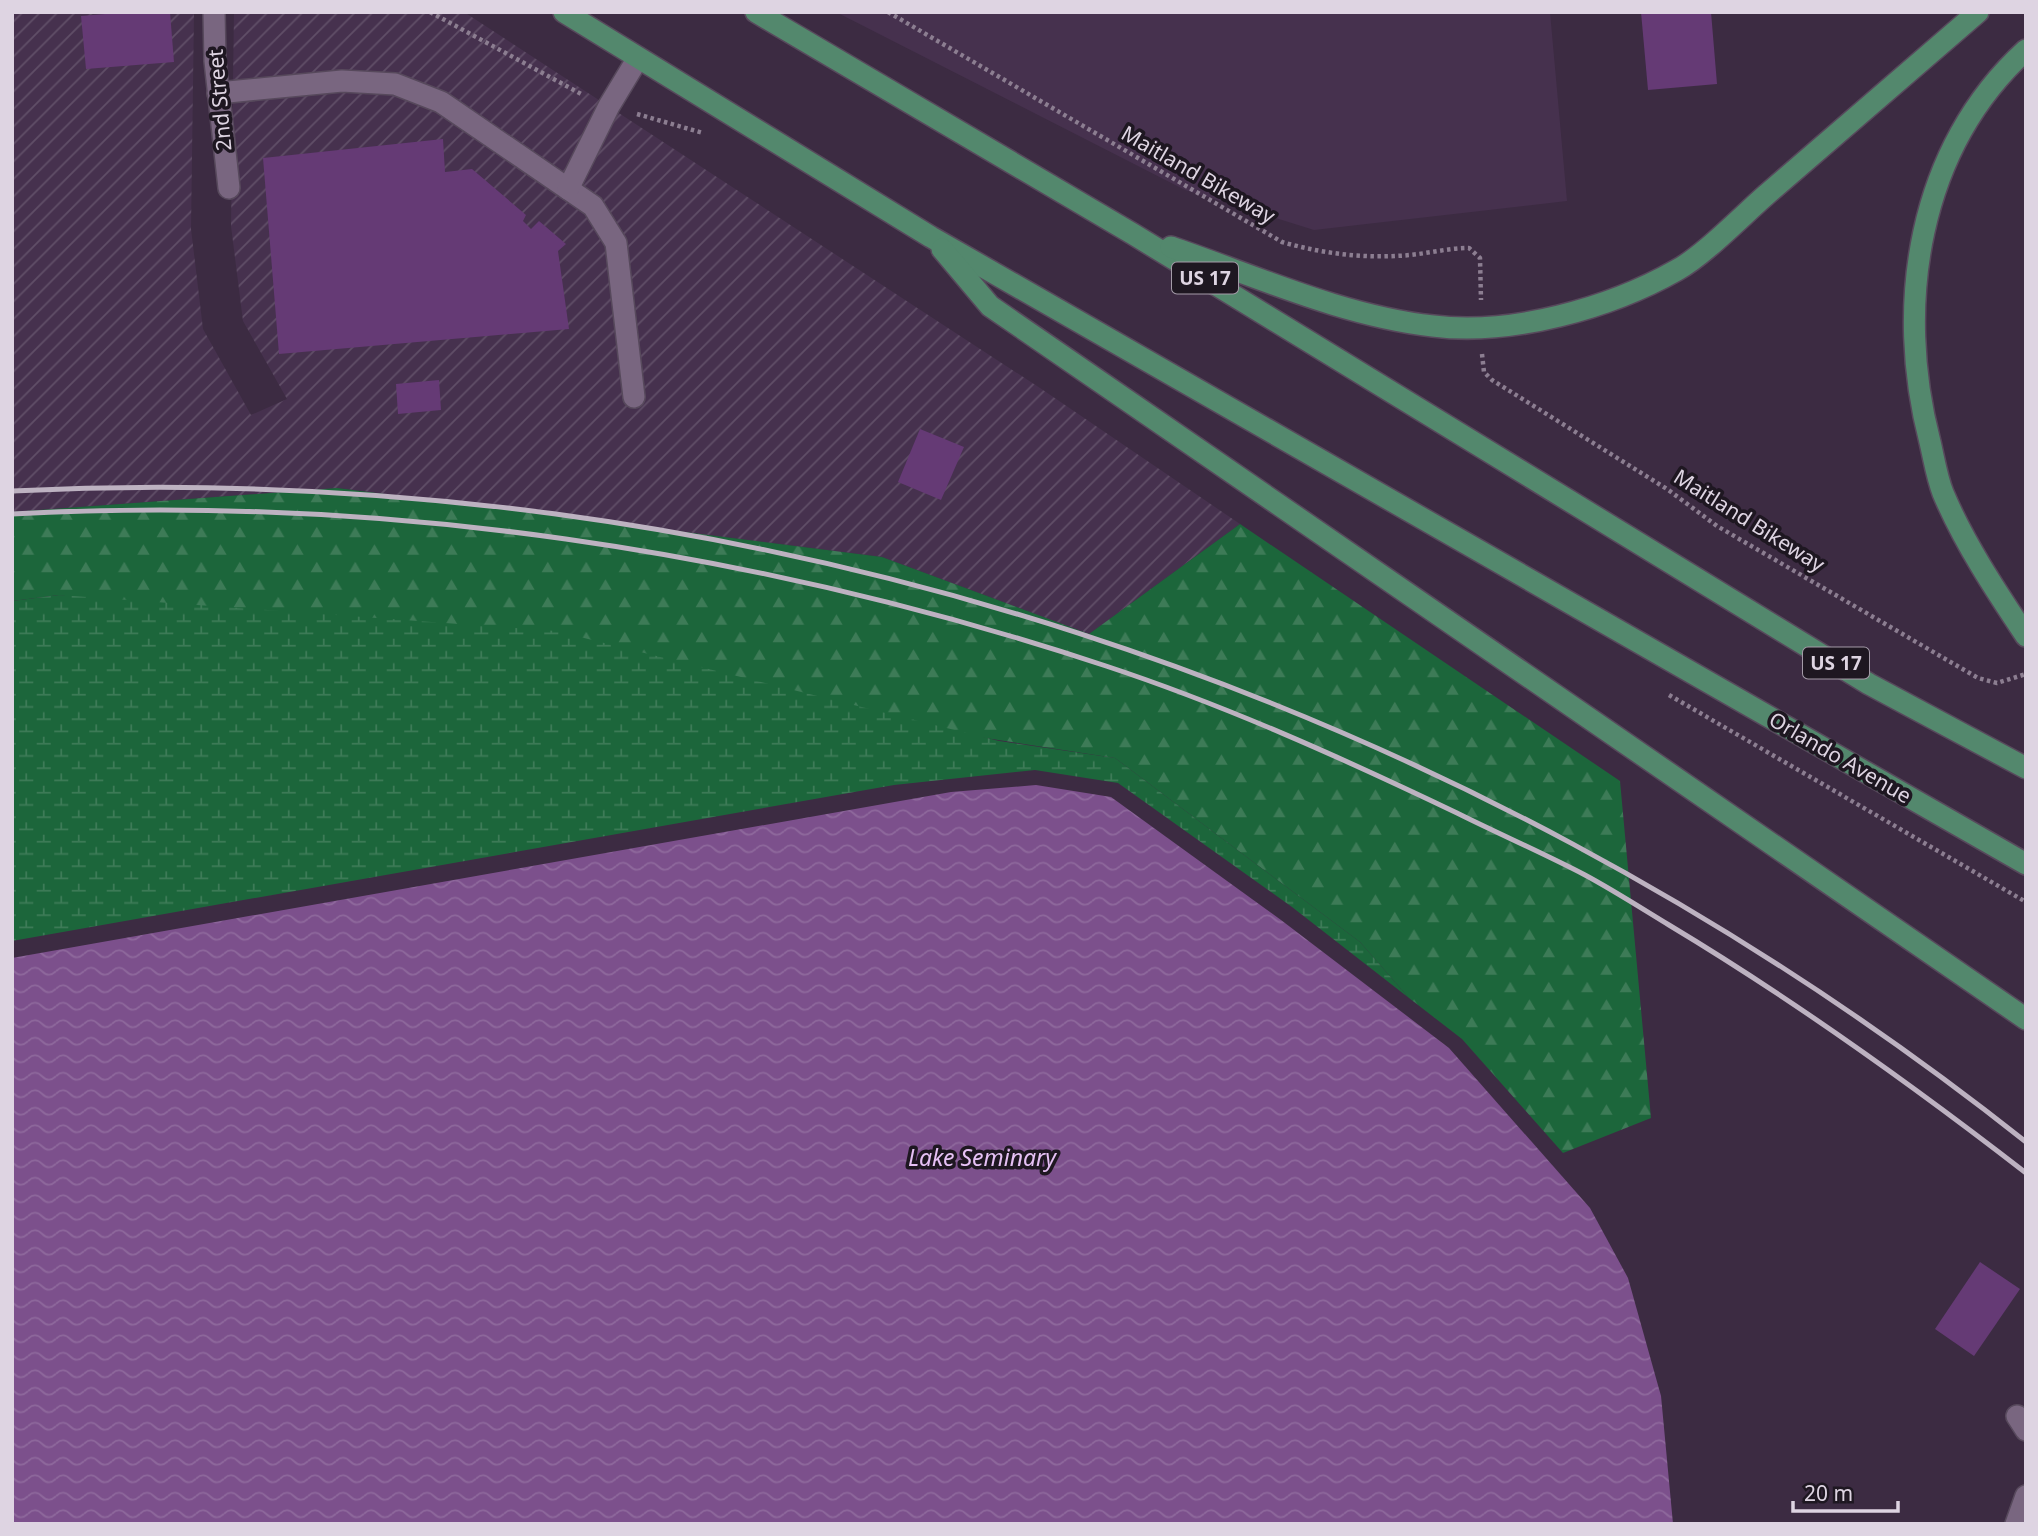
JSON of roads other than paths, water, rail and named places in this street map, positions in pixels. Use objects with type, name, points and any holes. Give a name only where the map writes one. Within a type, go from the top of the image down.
[{"type":"main road","name":"Orlando Avenue","points":[[564,12],[931,237],[2026,864]]},
{"type":"main road","name":"US 17","points":[[756,12],[1133,234],[1869,684],[2026,768]]},
{"type":"main road","points":[[1133,234],[1341,306],[1436,327],[1481,327],[1538,321],[1586,310],[1679,270],[1978,12]]},
{"type":"main road","points":[[2026,50],[1998,75],[1944,162],[1921,234],[1913,318],[1921,409],[1943,493],[2000,597],[2026,636]]},
{"type":"main road","points":[[931,237],[990,306],[2026,1019]]},
{"type":"street","name":"2nd Street","points":[[214,12],[218,93],[229,188]]},
{"type":"street","points":[[568,189],[609,106],[638,58]]},
{"type":"street","points":[[218,93],[342,81],[395,84],[441,102],[593,206],[616,243],[634,397]]},
{"type":"street","points":[[2016,1524],[2026,1496]]},
{"type":"water","name":"Lake Seminary","points":[[1036,785],[1111,797],[1281,920],[1449,1048],[1590,1208],[1628,1278],[1661,1396],[1673,1524],[12,1524],[12,958],[951,792]]},
{"type":"railway","points":[[12,491],[284,490],[554,514],[819,562],[1078,633],[1330,727],[1573,844],[1805,982],[2026,1142]]},
{"type":"railway","points":[[12,514],[150,510],[289,513],[428,523],[566,539],[703,562],[839,590],[974,625],[1106,666],[1196,698],[1327,753],[1596,881],[1807,1013],[2026,1173]]}]
